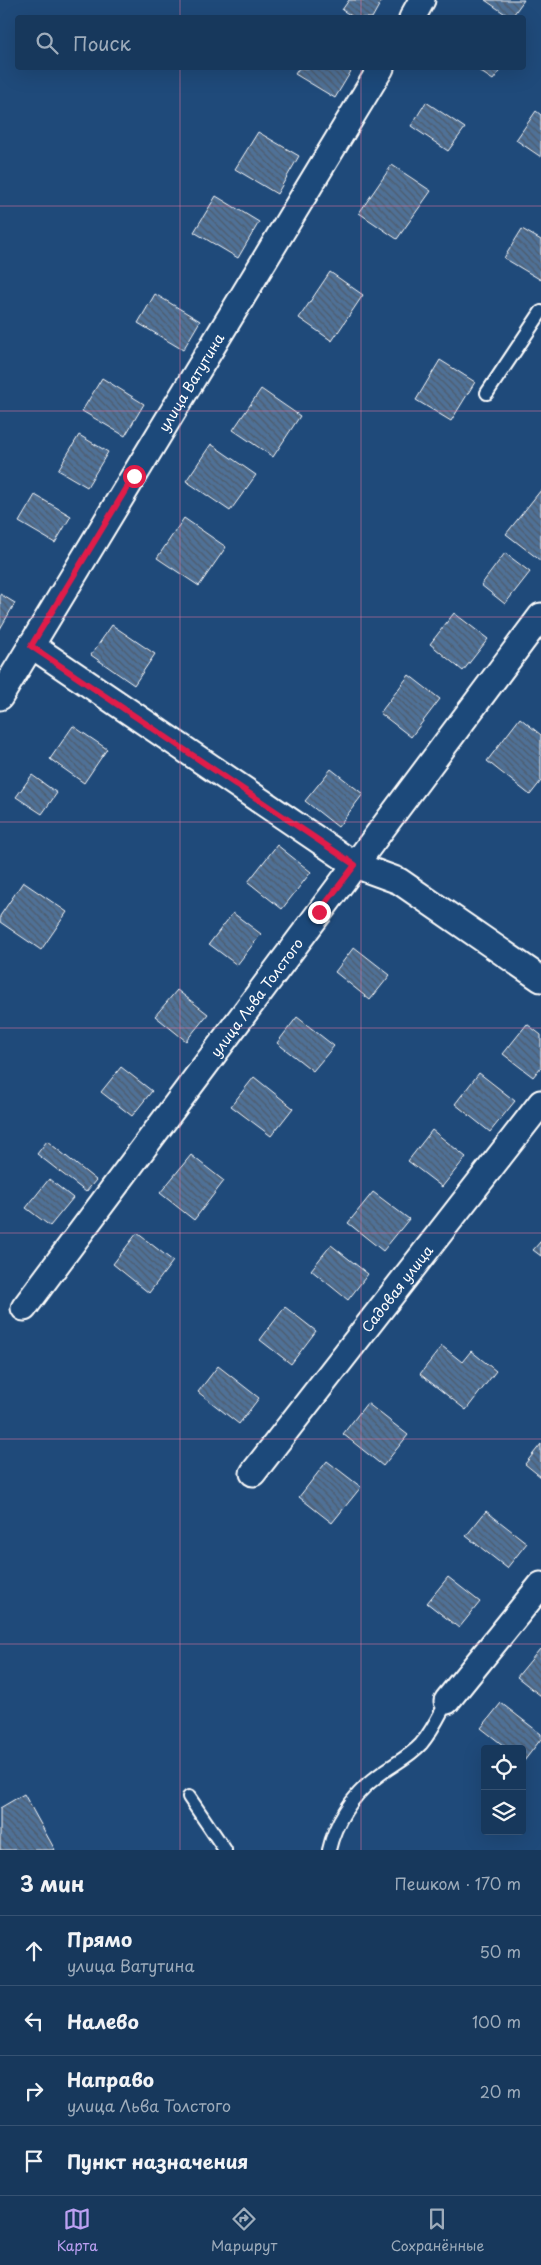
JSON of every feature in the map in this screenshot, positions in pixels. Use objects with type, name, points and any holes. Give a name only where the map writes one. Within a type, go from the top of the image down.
[{"type":"street","points":[[414,15],[422,0]]},
{"type":"street","name":"улица Ватутина","points":[[0,697],[380,70]]},
{"type":"street","name":"улица Льва Толстого","points":[[24,1308],[541,616]]},
{"type":"street","points":[[31,646],[355,865],[398,881],[541,979]]},
{"type":"street","name":"Садовая улица","points":[[253,1473],[541,1103]]},
{"type":"street","points":[[446,1701],[541,1585]]},
{"type":"lane","points":[[487,393],[541,312]]},
{"type":"lane","points":[[329,1850],[339,1821],[354,1798],[374,1778],[402,1761],[420,1745],[433,1729],[446,1701]]},
{"type":"lane","points":[[189,1796],[225,1850]]},
{"type":"building","points":[[349,0],[382,0],[374,15],[350,15],[342,10]]},
{"type":"building","points":[[485,0],[524,0],[513,15],[507,15]]},
{"type":"building","points":[[298,70],[352,70],[335,98],[295,74]]},
{"type":"building","points":[[478,70],[500,70],[493,80]]},
{"type":"building","points":[[426,102],[465,128],[448,151],[411,126]]},
{"type":"building","points":[[536,111],[541,115],[541,157],[516,140]]},
{"type":"building","points":[[258,132],[299,156],[277,194],[235,169]]},
{"type":"building","points":[[392,165],[431,191],[397,239],[359,213]]},
{"type":"building","points":[[216,196],[259,222],[238,258],[194,232]]},
{"type":"building","points":[[522,229],[541,240],[541,280],[504,258]]},
{"type":"building","points":[[330,272],[363,295],[332,341],[299,318]]},
{"type":"building","points":[[155,294],[200,321],[183,350],[138,323]]},
{"type":"building","points":[[440,360],[475,382],[451,421],[416,400]]},
{"type":"building","points":[[102,378],[144,404],[125,436],[82,411]]},
{"type":"building","points":[[261,389],[300,416],[273,457],[233,430]]},
{"type":"building","points":[[79,435],[108,452],[87,487],[58,470]]},
{"type":"building","points":[[211,444],[256,475],[230,511],[186,481]]},
{"type":"building","points":[[541,490],[541,561],[506,534]]},
{"type":"building","points":[[35,495],[71,516],[55,543],[19,522]]},
{"type":"building","points":[[184,518],[226,547],[199,586],[157,558]]},
{"type":"building","points":[[505,553],[530,572],[505,604],[481,585]]},
{"type":"building","points":[[0,594],[15,603],[0,629]]},
{"type":"building","points":[[454,613],[488,639],[463,671],[430,644]]},
{"type":"building","points":[[112,625],[155,654],[134,685],[91,655]]},
{"type":"building","points":[[409,675],[440,699],[411,737],[380,713]]},
{"type":"building","points":[[520,718],[541,735],[541,781],[530,795],[487,761]]},
{"type":"building","points":[[73,726],[107,749],[84,783],[50,759]]},
{"type":"building","points":[[331,769],[363,794],[338,827],[305,801]]},
{"type":"building","points":[[32,775],[57,793],[42,814],[16,797]]},
{"type":"building","points":[[277,845],[311,872],[282,909],[248,882]]},
{"type":"building","points":[[23,882],[67,912],[41,950],[0,922],[0,916]]},
{"type":"building","points":[[233,913],[261,934],[237,965],[209,944]]},
{"type":"building","points":[[354,947],[390,975],[370,1000],[335,972]]},
{"type":"building","points":[[177,990],[208,1014],[186,1041],[155,1016]]},
{"type":"building","points":[[297,1017],[334,1046],[313,1071],[277,1043]]},
{"type":"building","points":[[527,1024],[541,1035],[541,1067],[533,1077],[503,1054]]},
{"type":"building","points":[[121,1067],[152,1091],[132,1116],[101,1092]]},
{"type":"building","points":[[479,1073],[515,1101],[490,1132],[455,1104]]},
{"type":"building","points":[[254,1077],[293,1108],[271,1136],[231,1106]]},
{"type":"building","points":[[432,1130],[466,1157],[442,1187],[408,1161]]},
{"type":"building","points":[[47,1141],[96,1180],[86,1192],[37,1154]]},
{"type":"building","points":[[191,1155],[224,1181],[194,1220],[160,1193]]},
{"type":"building","points":[[49,1179],[73,1198],[50,1226],[26,1208]]},
{"type":"building","points":[[373,1192],[409,1219],[383,1251],[348,1223]]},
{"type":"building","points":[[137,1233],[173,1261],[149,1293],[113,1264]]},
{"type":"building","points":[[541,1241],[541,1256],[533,1250]]},
{"type":"building","points":[[331,1245],[368,1274],[348,1300],[311,1270]]},
{"type":"building","points":[[285,1307],[316,1331],[291,1364],[260,1340]]},
{"type":"building","points":[[442,1346],[462,1362],[471,1351],[496,1371],[466,1410],[420,1374]]},
{"type":"building","points":[[218,1366],[259,1398],[239,1424],[198,1392]]},
{"type":"building","points":[[367,1403],[408,1435],[383,1466],[343,1434]]},
{"type":"building","points":[[541,1444],[541,1477],[525,1464]]},
{"type":"building","points":[[327,1461],[361,1487],[332,1523],[299,1497]]},
{"type":"building","points":[[486,1511],[527,1543],[507,1568],[466,1536]]},
{"type":"building","points":[[448,1577],[480,1602],[459,1628],[427,1603]]},
{"type":"building","points":[[541,1650],[541,1696],[517,1677]]},
{"type":"building","points":[[501,1703],[541,1734],[541,1739],[526,1758],[526,1745],[503,1745],[481,1728]]},
{"type":"building","points":[[24,1794],[55,1850],[0,1850],[0,1808]]},
{"type":"route","points":[[134,476],[31,646],[355,865],[319,912]]}]
